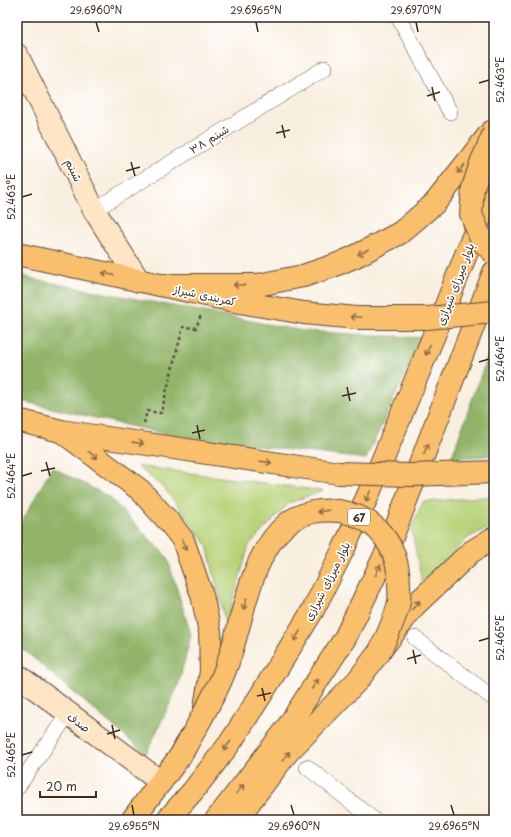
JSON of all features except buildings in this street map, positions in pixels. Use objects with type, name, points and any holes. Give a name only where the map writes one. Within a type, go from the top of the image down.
[{"type":"main road","points":[[160,285],[258,285],[303,276],[354,257],[400,233],[435,203],[494,128]]},
{"type":"main road","points":[[494,133],[481,163],[473,188],[471,214],[482,241],[494,253]]},
{"type":"main road","name":"بلوار میرزای شیرازی","points":[[167,820],[193,791],[230,742],[261,695],[313,610],[369,493],[441,318],[494,183]]},
{"type":"main road","name":"کمربندی شیراز","points":[[17,254],[208,296],[304,313],[357,318],[427,318],[494,312]]},
{"type":"main road","points":[[216,820],[284,731],[345,638],[386,553],[494,272]]},
{"type":"main road","points":[[17,420],[61,431],[339,473],[411,475],[494,472]]},
{"type":"main road","points":[[61,431],[140,490],[183,540],[202,595],[210,632],[211,671],[204,711],[181,755]]},
{"type":"main road","points":[[132,820],[181,755],[221,680],[234,646],[245,604],[263,553],[288,523],[306,514],[328,510],[352,513],[380,531],[388,541],[397,566],[399,600],[393,623],[379,652]]},
{"type":"main road","points":[[236,820],[287,753],[358,680],[414,606],[471,552],[494,538]]},
{"type":"street","points":[[398,17],[450,112]]},
{"type":"street","name":"شبنم","points":[[18,60],[94,210],[139,281]]},
{"type":"street","name":"شبنم ۳۸","points":[[94,210],[325,68]]},
{"type":"street","points":[[415,638],[494,699]]},
{"type":"street","name":"صدف","points":[[17,675],[161,782]]},
{"type":"street","points":[[17,788],[68,714]]},
{"type":"street","points":[[307,767],[374,820]]},
{"type":"path","points":[[140,443],[147,411],[161,413],[183,327],[196,328],[208,296]]},
{"type":"green space","points":[[17,274],[37,280],[303,331],[422,338],[366,459],[174,436],[17,400]]},
{"type":"green space","points":[[494,338],[494,455],[451,459]]},
{"type":"green space","points":[[137,466],[323,491],[289,503],[249,545],[226,625],[207,545],[165,489]]},
{"type":"green space","points":[[52,467],[109,497],[167,557],[191,635],[178,686],[146,754],[17,644],[17,531]]},
{"type":"green space","points":[[494,496],[494,525],[469,537],[422,582],[411,527],[423,502]]}]
